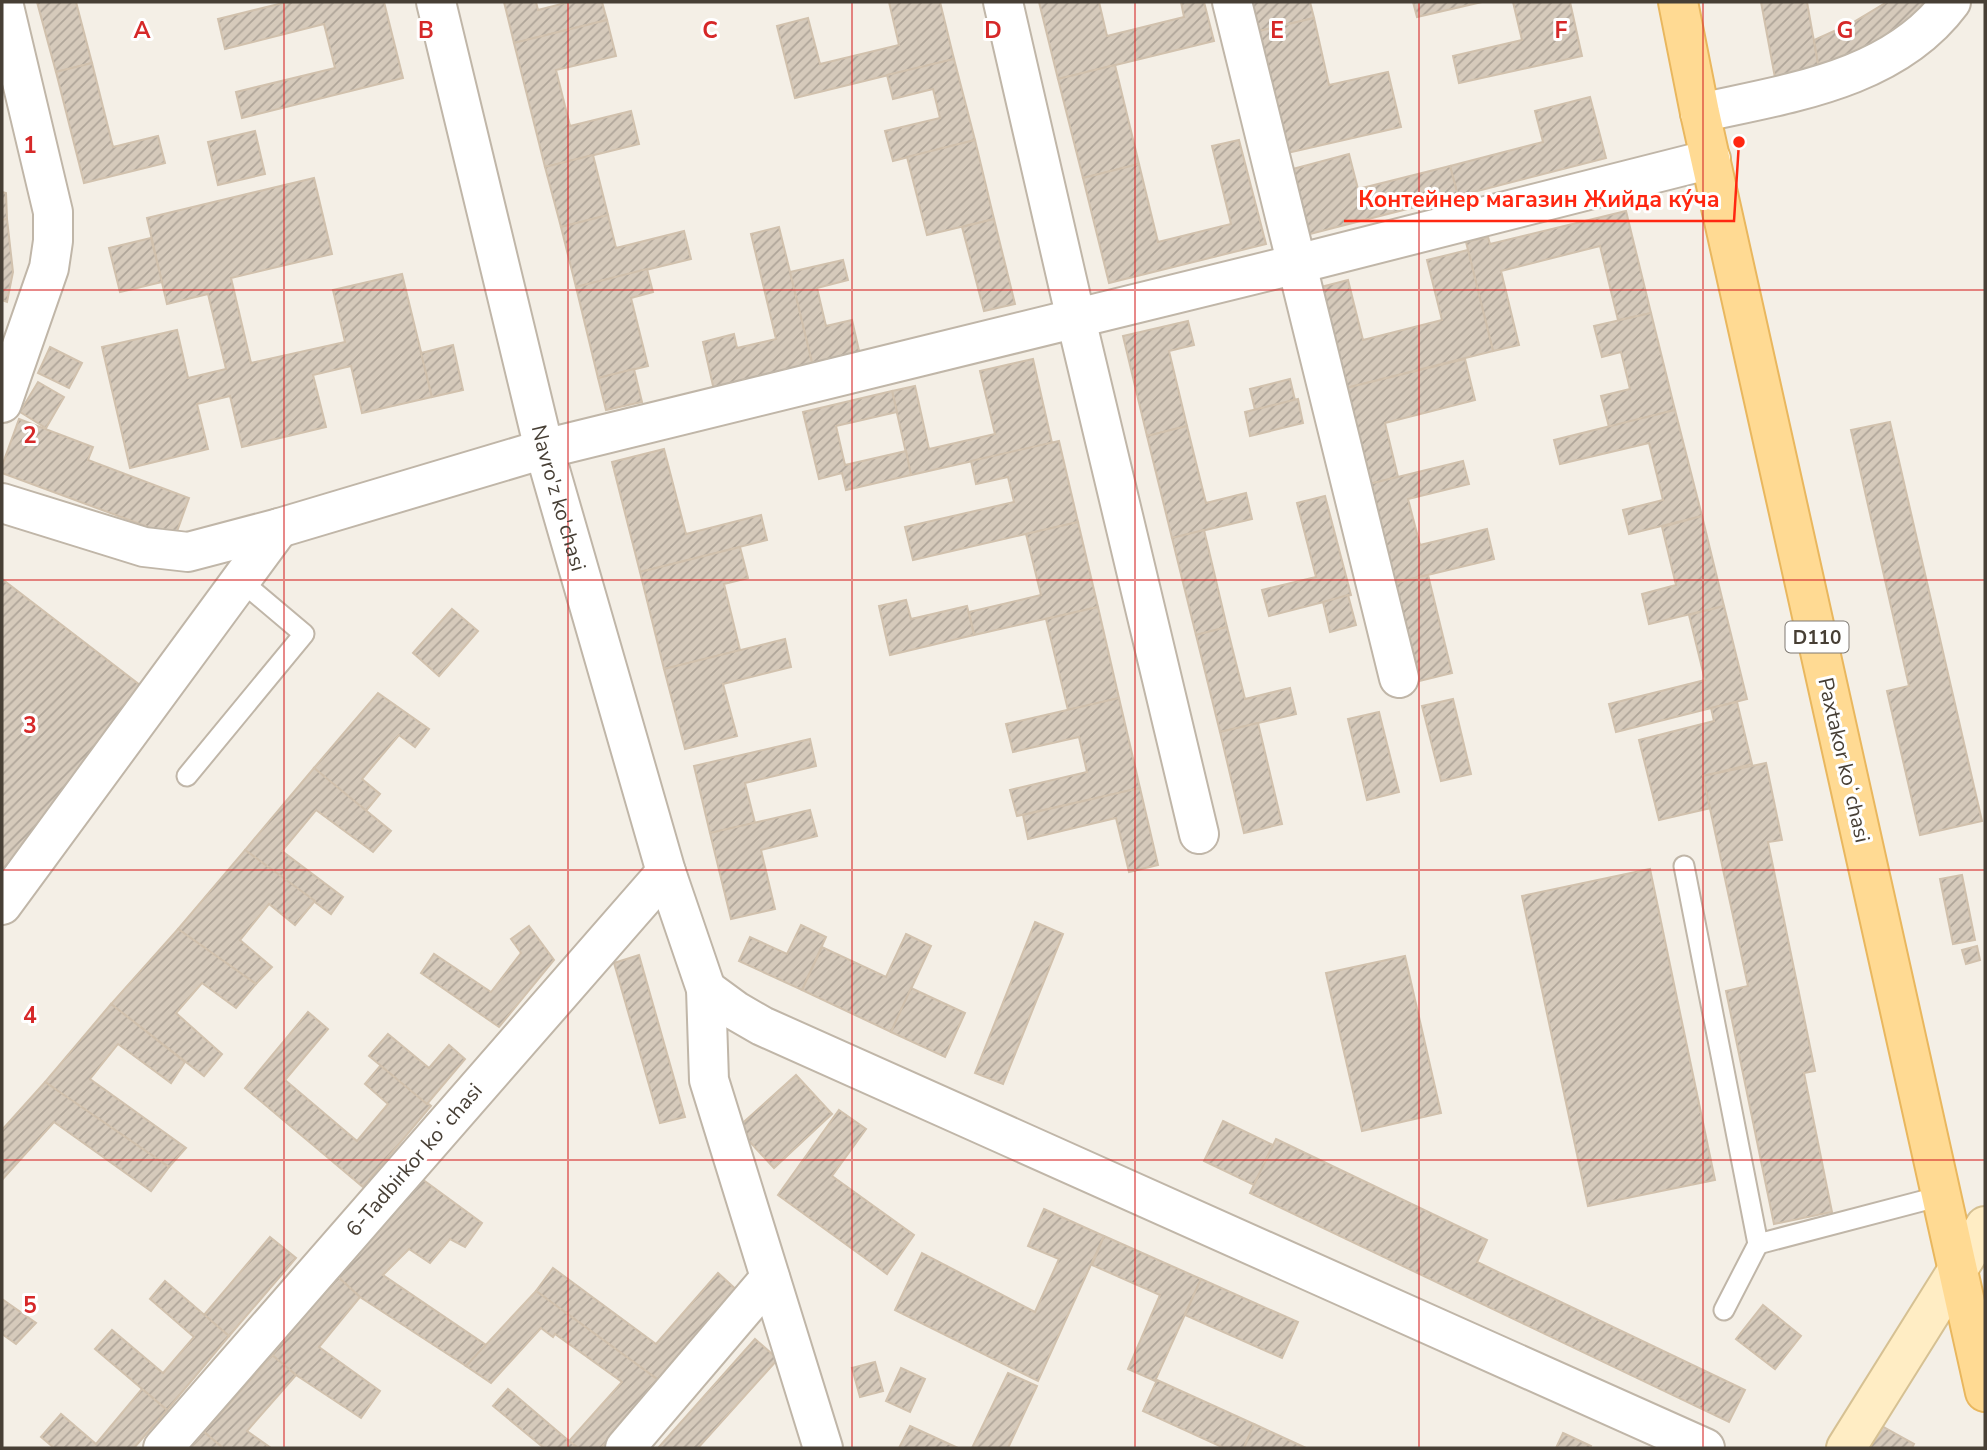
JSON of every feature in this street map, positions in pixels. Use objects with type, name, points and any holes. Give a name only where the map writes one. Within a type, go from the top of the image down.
[{"type":"main road","name":"Paxtakor koʻchasi","points":[[1678,2],[1700,113],[1958,1271]]},
{"type":"main road","points":[[1846,1448],[1985,1226]]},
{"type":"main road","name":"D110","points":[[1958,1271],[1985,1392]]},
{"type":"street","points":[[2,403],[49,268],[53,241],[53,212],[3,2]]},
{"type":"street","name":"Navro'z ko'chasi","points":[[436,2],[544,449],[666,872],[706,989],[709,1080],[823,1448]]},
{"type":"street","points":[[1003,2],[1199,834]]},
{"type":"street","points":[[1232,2],[1399,678]]},
{"type":"street","points":[[1700,113],[1795,92],[1864,70],[1923,32],[1951,2]]},
{"type":"street","points":[[2,503],[144,547],[188,552],[279,528],[544,449],[1076,319],[1711,159]]},
{"type":"street","points":[[2,905],[279,528]]},
{"type":"street","name":"6-Tadbirkor koʻchasi","points":[[163,1448],[666,872]]},
{"type":"street","points":[[706,989],[762,1026],[1705,1448]]},
{"type":"street","points":[[625,1448],[770,1278]]},
{"type":"lane","points":[[187,776],[304,634],[240,580]]},
{"type":"lane","points":[[1684,866],[1759,1244],[1724,1310]]},
{"type":"lane","points":[[1759,1244],[1941,1196]]},
{"type":"building","points":[[37,2],[76,2],[92,63],[56,72]]},
{"type":"building","points":[[287,2],[384,2],[403,78],[242,118],[236,92],[335,68],[324,24],[225,49],[218,19]]},
{"type":"building","points":[[504,2],[536,2],[538,10],[569,2],[602,2],[607,20],[514,43]]},
{"type":"building","points":[[889,2],[940,2],[954,59],[795,98],[777,26],[808,18],[820,64],[899,45]]},
{"type":"building","points":[[1039,2],[1099,2],[1107,36],[1184,17],[1181,2],[1204,2],[1214,41],[1058,79]]},
{"type":"building","points":[[1252,2],[1310,2],[1314,18],[1259,31]]},
{"type":"building","points":[[1413,2],[1482,2],[1417,17]]},
{"type":"building","points":[[1513,2],[1570,2],[1582,56],[1459,83],[1453,56],[1522,40]]},
{"type":"building","points":[[1761,2],[1807,2],[1820,75],[1776,83]]},
{"type":"building","points":[[1887,2],[1930,2],[1905,29],[1820,75],[1814,40],[1852,23]]},
{"type":"building","points":[[1314,18],[1329,85],[1388,72],[1401,127],[1287,153],[1259,31]]},
{"type":"building","points":[[607,20],[616,56],[556,70],[570,126],[631,111],[639,144],[545,167],[514,43]]},
{"type":"building","points":[[954,59],[975,140],[893,161],[885,131],[940,118],[933,89],[893,99],[887,75]]},
{"type":"building","points":[[92,63],[113,147],[158,136],[165,163],[84,183],[56,72]]},
{"type":"building","points":[[1115,65],[1139,164],[1083,178],[1058,79]]},
{"type":"building","points":[[1590,97],[1606,158],[1458,196],[1450,166],[1543,142],[1535,111]]},
{"type":"building","points":[[255,131],[265,174],[218,185],[208,142]]},
{"type":"building","points":[[975,140],[994,219],[927,235],[907,157]]},
{"type":"building","points":[[1239,140],[1266,244],[1109,283],[1083,178],[1139,164],[1158,242],[1231,224],[1212,146]]},
{"type":"building","points":[[1349,154],[1358,189],[1450,166],[1458,196],[1306,235],[1289,170]]},
{"type":"building","points":[[593,155],[608,215],[561,227],[545,167]]},
{"type":"building","points":[[314,178],[332,254],[231,278],[251,363],[345,342],[333,290],[402,274],[432,397],[362,413],[351,366],[313,375],[326,427],[242,447],[230,396],[197,404],[208,449],[130,468],[102,347],[177,330],[188,378],[226,369],[208,294],[167,304],[147,218]]},
{"type":"building","points":[[2,192],[6,193],[7,219],[2,220]]},
{"type":"building","points":[[1626,211],[1651,313],[1618,320],[1600,246],[1501,271],[1519,345],[1493,351],[1466,242],[1488,237],[1490,244]]},
{"type":"building","points":[[608,215],[616,248],[684,231],[691,259],[576,287],[561,227]]},
{"type":"building","points":[[7,219],[13,272],[7,302],[2,300],[2,220]]},
{"type":"building","points":[[994,219],[1015,304],[984,311],[962,227]]},
{"type":"building","points":[[779,227],[813,366],[714,390],[703,342],[734,334],[737,348],[776,339],[751,234]]},
{"type":"building","points":[[151,238],[162,282],[120,292],[109,248]]},
{"type":"building","points":[[1468,250],[1493,351],[1342,389],[1317,288],[1348,280],[1363,340],[1442,320],[1427,260]]},
{"type":"building","points":[[843,260],[848,280],[817,288],[826,326],[852,320],[860,355],[813,366],[790,272]]},
{"type":"building","points":[[647,269],[653,292],[631,298],[648,366],[598,378],[576,287]]},
{"type":"building","points":[[1651,313],[1675,410],[1609,427],[1601,396],[1630,389],[1621,352],[1602,357],[1594,326]]},
{"type":"building","points":[[1188,321],[1194,345],[1169,351],[1187,426],[1147,436],[1123,336]]},
{"type":"building","points":[[453,345],[463,390],[432,397],[421,353]]},
{"type":"building","points":[[50,347],[82,363],[69,388],[38,373]]},
{"type":"building","points":[[1033,359],[1052,443],[911,475],[892,391],[915,386],[929,449],[995,434],[980,371]]},
{"type":"building","points":[[1465,359],[1475,400],[1385,423],[1398,477],[1365,485],[1342,389]]},
{"type":"building","points":[[634,369],[642,402],[606,410],[598,378]]},
{"type":"building","points":[[1290,379],[1295,400],[1255,410],[1250,389]]},
{"type":"building","points":[[38,382],[64,397],[46,428],[20,412]]},
{"type":"building","points":[[892,391],[897,412],[836,426],[845,465],[906,451],[911,475],[846,490],[842,473],[819,479],[803,412]]},
{"type":"building","points":[[1298,399],[1303,423],[1250,436],[1245,412]]},
{"type":"building","points":[[1675,410],[1702,516],[1629,534],[1623,510],[1663,500],[1649,443],[1560,464],[1554,440]]},
{"type":"building","points":[[19,419],[93,447],[88,460],[189,498],[175,537],[2,473],[2,466]]},
{"type":"building","points":[[1890,422],[1982,821],[1920,835],[1887,691],[1909,686],[1851,430]]},
{"type":"building","points":[[1187,426],[1206,503],[1246,493],[1252,519],[1172,538],[1147,436]]},
{"type":"building","points":[[1059,441],[1078,522],[913,560],[905,527],[1014,502],[1008,477],[976,484],[971,461]]},
{"type":"building","points":[[664,449],[686,534],[761,515],[767,540],[640,572],[612,462]]},
{"type":"building","points":[[1463,461],[1469,484],[1408,499],[1420,545],[1487,529],[1494,559],[1390,584],[1365,485]]},
{"type":"building","points":[[1325,496],[1351,595],[1269,616],[1262,590],[1316,577],[1297,503]]},
{"type":"building","points":[[1702,516],[1724,606],[1649,624],[1642,594],[1676,585],[1662,527]]},
{"type":"building","points":[[1078,522],[1098,607],[974,635],[969,612],[1041,595],[1026,534]]},
{"type":"building","points":[[1204,530],[1227,627],[1196,635],[1172,538]]},
{"type":"building","points":[[740,547],[748,578],[724,584],[740,650],[664,669],[640,572]]},
{"type":"building","points":[[1428,575],[1452,673],[1415,682],[1390,584]]},
{"type":"building","points":[[2,579],[149,692],[2,884]]},
{"type":"building","points":[[1348,595],[1356,625],[1330,632],[1323,602]]},
{"type":"building","points":[[906,600],[911,619],[967,606],[974,635],[890,655],[879,606]]},
{"type":"building","points":[[1724,606],[1747,699],[1616,732],[1609,704],[1705,680],[1689,615]]},
{"type":"building","points":[[1098,607],[1119,698],[1068,710],[1046,619]]},
{"type":"building","points":[[452,609],[478,631],[439,676],[413,653]]},
{"type":"building","points":[[1227,627],[1245,699],[1290,688],[1296,714],[1220,732],[1196,635]]},
{"type":"building","points":[[785,639],[791,667],[723,684],[737,736],[685,749],[664,669]]},
{"type":"building","points":[[378,693],[429,729],[415,747],[399,735],[362,779],[380,794],[365,812],[314,768]]},
{"type":"building","points":[[1119,698],[1140,788],[1017,816],[1010,790],[1087,772],[1079,737],[1013,752],[1006,724]]},
{"type":"building","points":[[1453,699],[1471,774],[1441,781],[1422,706]]},
{"type":"building","points":[[1737,702],[1752,764],[1703,776],[1711,808],[1659,820],[1639,740],[1714,721],[1711,708]]},
{"type":"building","points":[[1379,712],[1399,792],[1367,800],[1348,719]]},
{"type":"building","points":[[1258,723],[1282,824],[1244,833],[1220,732]]},
{"type":"building","points":[[810,739],[816,766],[745,783],[755,823],[710,833],[694,766]]},
{"type":"building","points":[[1766,763],[1782,840],[1768,842],[1815,1071],[1804,1073],[1832,1212],[1774,1224],[1726,991],[1748,986],[1703,776]]},
{"type":"building","points":[[314,768],[391,831],[373,852],[316,810],[282,851],[343,897],[331,914],[245,850]]},
{"type":"building","points":[[1140,788],[1158,865],[1129,872],[1116,818],[1028,839],[1023,815]]},
{"type":"building","points":[[810,810],[817,836],[761,850],[775,909],[731,919],[710,833]]},
{"type":"building","points":[[245,850],[315,901],[295,925],[269,904],[240,940],[272,967],[256,984],[178,929]]},
{"type":"building","points":[[1650,869],[1715,1180],[1588,1206],[1522,896]]},
{"type":"building","points":[[1962,875],[1975,940],[1953,944],[1940,879]]},
{"type":"building","points":[[1035,922],[1063,934],[1003,1084],[975,1073]]},
{"type":"building","points":[[801,925],[826,937],[802,990],[739,961],[750,937],[787,954]]},
{"type":"building","points":[[529,926],[554,960],[499,1027],[421,973],[434,954],[491,992],[521,953],[511,939]]},
{"type":"building","points":[[178,929],[256,984],[236,1008],[202,983],[176,1013],[222,1054],[204,1076],[111,1004]]},
{"type":"building","points":[[906,934],[931,946],[891,1032],[802,990],[822,947],[886,977]]},
{"type":"building","points":[[1977,946],[1980,960],[1966,964],[1962,950]]},
{"type":"building","points":[[639,955],[685,1117],[660,1123],[614,963]]},
{"type":"building","points":[[1405,956],[1441,1113],[1362,1131],[1326,973]]},
{"type":"building","points":[[911,988],[965,1013],[945,1057],[891,1032]]},
{"type":"building","points":[[111,1004],[185,1062],[171,1083],[118,1044],[90,1079],[186,1148],[169,1167],[45,1082]]},
{"type":"building","points":[[308,1012],[328,1029],[285,1080],[357,1141],[388,1104],[365,1084],[381,1065],[431,1106],[363,1187],[245,1088]]},
{"type":"building","points":[[388,1034],[429,1068],[449,1045],[465,1059],[427,1104],[369,1056]]},
{"type":"building","points":[[796,1075],[832,1114],[774,1168],[737,1128]]},
{"type":"building","points":[[45,1082],[169,1167],[151,1191],[54,1122],[2,1180],[2,1130]]},
{"type":"building","points":[[839,1110],[866,1129],[832,1176],[914,1235],[887,1274],[778,1195]]},
{"type":"building","points":[[1223,1121],[1273,1145],[1254,1185],[1204,1161]]},
{"type":"building","points":[[1276,1139],[1487,1240],[1477,1262],[1745,1390],[1729,1422],[1250,1193]]},
{"type":"building","points":[[422,1179],[482,1223],[465,1247],[450,1239],[430,1263],[409,1249],[383,1275],[486,1345],[466,1366],[360,1297],[337,1276]]},
{"type":"building","points":[[1044,1209],[1104,1236],[1038,1381],[895,1310],[922,1253],[1035,1312],[1059,1259],[1028,1246]]},
{"type":"building","points":[[1104,1236],[1201,1279],[1155,1381],[1128,1369],[1160,1295],[1092,1265]]},
{"type":"building","points":[[270,1237],[296,1258],[229,1336],[204,1315]]},
{"type":"building","points":[[553,1268],[656,1344],[718,1273],[740,1293],[661,1382],[536,1291]]},
{"type":"building","points":[[337,1276],[360,1297],[319,1347],[380,1391],[361,1418],[296,1375],[272,1355]]},
{"type":"building","points":[[1201,1279],[1298,1322],[1282,1358],[1185,1315]]},
{"type":"building","points":[[165,1281],[229,1336],[167,1410],[95,1349],[112,1330],[163,1373],[194,1337],[150,1299]]},
{"type":"building","points":[[536,1291],[661,1382],[601,1448],[578,1448],[569,1441],[622,1382],[555,1334],[553,1337],[541,1328],[491,1383],[466,1366]]},
{"type":"building","points":[[2,1299],[36,1323],[16,1344],[2,1334]]},
{"type":"building","points":[[1763,1305],[1801,1336],[1775,1369],[1736,1339]]},
{"type":"building","points":[[755,1339],[778,1359],[698,1448],[658,1448]]},
{"type":"building","points":[[272,1355],[296,1375],[247,1431],[271,1448],[223,1448],[204,1432]]},
{"type":"building","points":[[875,1362],[883,1391],[860,1397],[852,1368]]},
{"type":"building","points":[[901,1368],[925,1379],[910,1412],[886,1401]]},
{"type":"building","points":[[1008,1373],[1037,1386],[1008,1448],[972,1448]]},
{"type":"building","points":[[1157,1380],[1254,1424],[1244,1448],[1224,1448],[1143,1411]]},
{"type":"building","points":[[142,1389],[167,1410],[134,1448],[54,1448],[41,1437],[61,1414],[96,1444]]},
{"type":"building","points":[[508,1389],[578,1448],[544,1448],[493,1406]]},
{"type":"building","points":[[1254,1424],[1306,1448],[1244,1448]]},
{"type":"building","points":[[1880,1425],[1914,1444],[1912,1448],[1867,1448]]},
{"type":"building","points":[[910,1426],[958,1448],[899,1448]]},
{"type":"building","points":[[204,1432],[223,1448],[190,1448]]},
{"type":"building","points":[[1563,1433],[1591,1446],[1590,1448],[1556,1448]]},
{"type":"place","name":"Контейнер магазин Жийда ку́ча","points":[[1739,142]]}]
